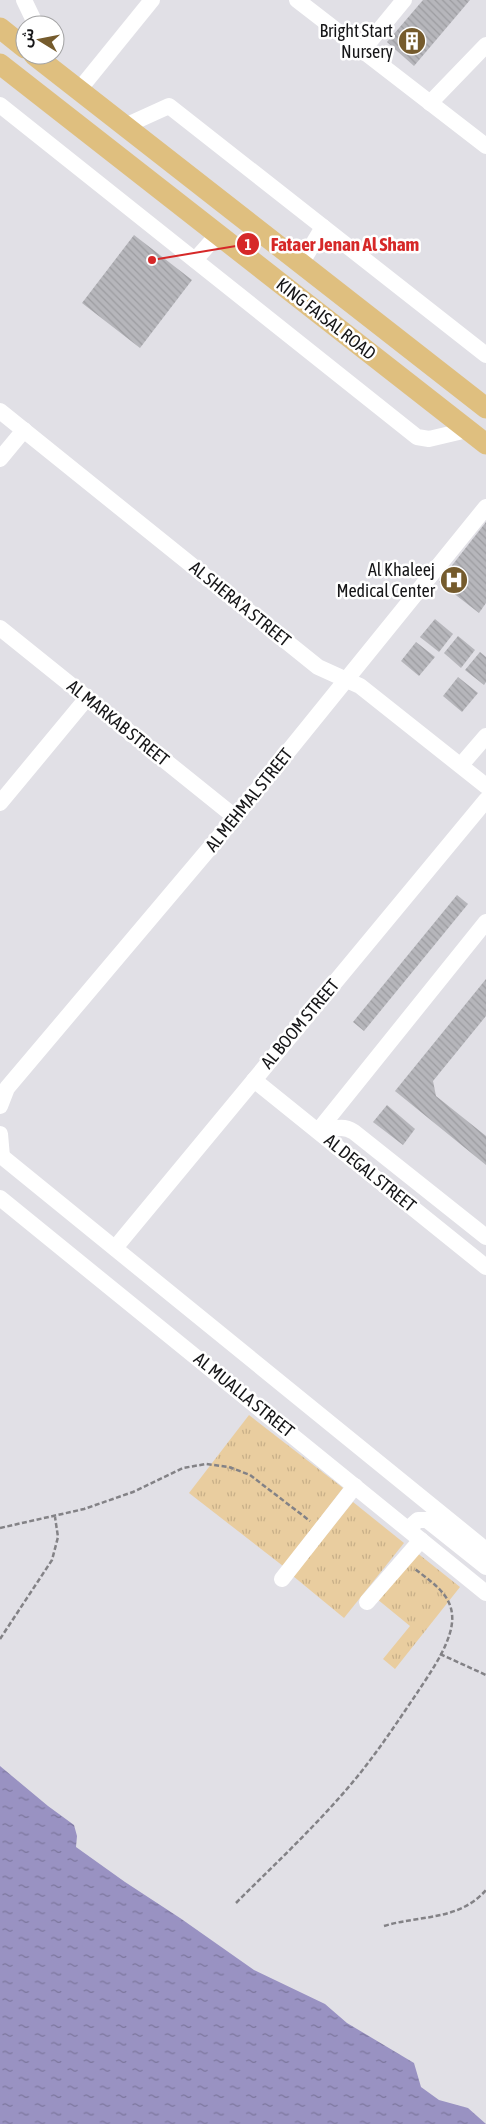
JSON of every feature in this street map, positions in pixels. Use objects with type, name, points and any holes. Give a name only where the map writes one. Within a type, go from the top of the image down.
[{"type":"main road","name":"KING FAISAL ROAD","points":[[0,28],[15,39]]},
{"type":"main road","points":[[0,51],[62,99],[70,101],[79,90]]},
{"type":"main road","name":"KING FAISAL ROAD","points":[[0,64],[486,444]]},
{"type":"main road","name":"KING FAISAL ROAD","points":[[48,65],[426,361],[485,403]]},
{"type":"main road","points":[[404,380],[401,371],[407,362],[414,359],[426,361]]},
{"type":"street","points":[[24,0],[31,15]]},
{"type":"street","points":[[79,90],[152,0]]},
{"type":"street","points":[[296,0],[486,146]]},
{"type":"street","points":[[362,51],[404,0]]},
{"type":"street","points":[[430,103],[486,46]]},
{"type":"street","points":[[0,105],[417,437],[429,439],[467,430]]},
{"type":"street","points":[[125,126],[169,106],[486,355]]},
{"type":"street","points":[[301,264],[323,227]]},
{"type":"street","points":[[195,260],[218,234]]},
{"type":"street","name":"AL SHERA'A STREET","points":[[0,411],[318,667],[346,679],[373,695],[486,786]]},
{"type":"street","points":[[0,459],[24,430]]},
{"type":"street","name":"AL MEHMAL STREET","points":[[0,1106],[4,1090],[235,817],[486,508]]},
{"type":"street","name":"AL MARKAB STREET","points":[[0,628],[235,817]]},
{"type":"street","points":[[0,803],[87,698]]},
{"type":"street","points":[[460,765],[486,736]]},
{"type":"street","name":"AL BOOM STREET","points":[[115,1248],[486,800]]},
{"type":"street","points":[[321,1134],[486,922]]},
{"type":"street","name":"AL DEGAL STREET","points":[[254,1080],[486,1267]]},
{"type":"street","points":[[321,1134],[343,1127],[354,1132],[486,1237]]},
{"type":"street","points":[[0,1134],[1,1156]]},
{"type":"street","name":"AL MUALLA STREET","points":[[1,1156],[486,1550]]},
{"type":"street","name":"AL MUALLA STREET","points":[[0,1198],[486,1593]]},
{"type":"street","points":[[440,1230],[454,1212]]},
{"type":"street","points":[[282,1579],[355,1486]]},
{"type":"street","points":[[408,1529],[418,1520],[427,1520],[486,1567]]},
{"type":"street","points":[[367,1602],[421,1540]]},
{"type":"path","points":[[0,1528],[55,1517],[113,1500],[183,1468],[212,1464],[229,1467],[250,1475],[321,1529]]},
{"type":"path","points":[[0,1639],[52,1560],[58,1537],[55,1517]]},
{"type":"path","points":[[236,1903],[320,1819],[359,1775],[396,1726],[433,1670],[451,1631],[451,1607],[442,1592],[404,1560]]},
{"type":"path","points":[[440,1654],[486,1675]]},
{"type":"path","points":[[384,1926],[410,1919],[448,1914],[468,1906],[486,1890]]},
{"type":"green space","points":[[249,1415],[343,1488],[283,1566],[189,1493]]},
{"type":"green space","points":[[353,1502],[404,1543],[344,1618],[293,1576]]},
{"type":"green space","points":[[416,1552],[460,1587],[395,1669],[383,1659],[410,1626],[377,1599]]},
{"type":"water","points":[[0,1766],[74,1825],[77,1836],[76,1847],[254,1970],[325,2004],[347,2023],[414,2063],[421,2087],[439,2100],[468,2108],[486,2124],[0,2124]]},
{"type":"building","points":[[423,0],[470,0],[414,66],[387,42]]},
{"type":"building","points":[[134,235],[192,280],[140,348],[82,303]]},
{"type":"building","points":[[486,522],[486,603],[479,613],[439,582]]},
{"type":"building","points":[[435,619],[453,634],[439,652],[420,637]]},
{"type":"building","points":[[458,636],[475,650],[461,668],[444,653]]},
{"type":"building","points":[[416,642],[435,657],[419,676],[401,661]]},
{"type":"building","points":[[480,652],[486,657],[486,682],[484,685],[465,670]]},
{"type":"building","points":[[458,677],[478,693],[462,712],[443,696]]},
{"type":"building","points":[[457,895],[468,904],[364,1031],[353,1022]]},
{"type":"building","points":[[486,979],[486,1016],[433,1081],[436,1096],[486,1136],[486,1165],[395,1091]]},
{"type":"building","points":[[387,1105],[415,1129],[403,1145],[373,1122]]},
{"type":"place","name":"Bright Start Nursery","points":[[412,41]]},
{"type":"place","name":"Fataer Jenan Al Sham","points":[[152,260]]},
{"type":"place","name":"Al Khaleej Medical Center","points":[[454,580]]}]
